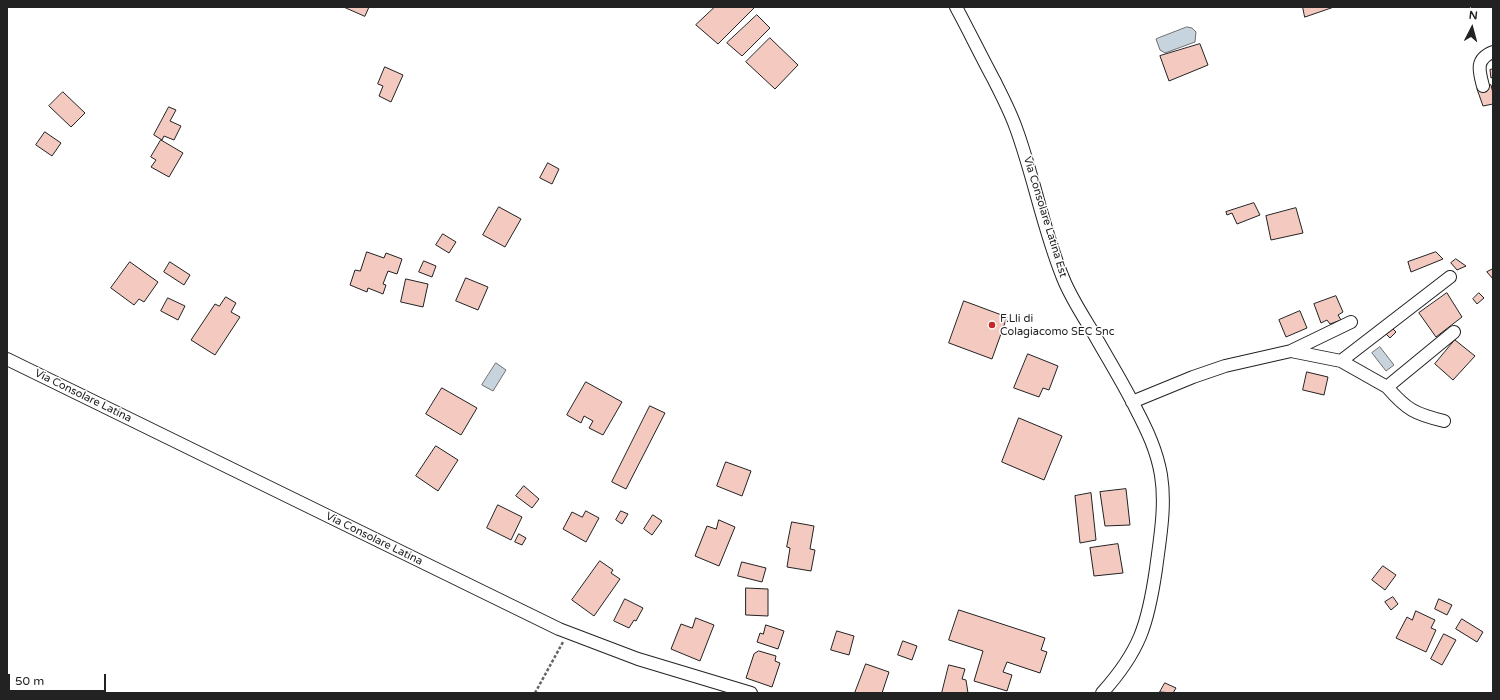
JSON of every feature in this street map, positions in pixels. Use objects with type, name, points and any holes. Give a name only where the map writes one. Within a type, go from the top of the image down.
[{"type":"street","name":"Via Consolare Latina Est","points":[[956,7],[1015,123],[1064,281],[1080,312],[1132,402],[1150,438],[1160,468],[1163,506],[1152,597],[1140,637],[1133,653],[1125,666],[1102,693]]},
{"type":"street","points":[[1483,86],[1480,63],[1487,54],[1493,52]]},
{"type":"street","points":[[1342,361],[1450,277]]},
{"type":"street","points":[[1132,402],[1220,368],[1291,351],[1351,322]]},
{"type":"street","points":[[1387,387],[1454,332]]},
{"type":"street","points":[[1291,351],[1342,361],[1387,387],[1410,410],[1422,416],[1444,421]]},
{"type":"street","name":"Via Consolare Latina","points":[[7,359],[568,633],[638,659],[751,693]]},
{"type":"path","points":[[535,693],[568,633]]},
{"type":"shaded area","points":[[1187,27],[1192,28],[1196,32],[1195,42],[1165,53],[1160,50],[1156,39]]},
{"type":"shaded area","points":[[1380,347],[1394,365],[1386,371],[1372,353]]},
{"type":"shaded area","points":[[496,363],[506,370],[493,391],[482,385]]},
{"type":"building","points":[[344,7],[369,7],[365,16]]},
{"type":"building","points":[[715,7],[755,7],[718,44],[696,25]]},
{"type":"building","points":[[1303,7],[1334,7],[1305,17]]},
{"type":"building","points":[[757,15],[770,28],[742,56],[727,43]]},
{"type":"building","points":[[770,38],[798,65],[775,89],[746,62]]},
{"type":"building","points":[[1200,44],[1208,65],[1169,81],[1160,56]]},
{"type":"building","points":[[385,67],[403,75],[391,102],[379,96],[383,86],[378,84]]},
{"type":"building","points":[[1493,69],[1493,77],[1491,78],[1490,70]]},
{"type":"building","points":[[1491,85],[1493,104],[1483,106],[1477,89]]},
{"type":"building","points":[[63,92],[85,113],[71,127],[49,106]]},
{"type":"building","points":[[169,107],[176,110],[170,121],[181,126],[174,140],[164,136],[162,140],[154,135]]},
{"type":"building","points":[[45,132],[61,143],[52,156],[36,145]]},
{"type":"building","points":[[161,140],[183,153],[169,177],[151,167],[156,160],[151,157]]},
{"type":"building","points":[[548,163],[559,169],[552,184],[540,178]]},
{"type":"building","points":[[1254,203],[1260,215],[1237,224],[1232,213],[1227,215],[1226,212]]},
{"type":"building","points":[[499,207],[521,219],[505,247],[483,235]]},
{"type":"building","points":[[1296,208],[1303,233],[1271,240],[1266,216]]},
{"type":"building","points":[[443,234],[456,242],[449,253],[436,245]]},
{"type":"building","points":[[367,252],[384,258],[386,253],[402,259],[397,274],[388,271],[383,284],[386,285],[383,294],[368,288],[367,292],[350,285],[355,270],[360,271]]},
{"type":"building","points":[[1436,252],[1443,259],[1411,272],[1408,262]]},
{"type":"building","points":[[1456,259],[1466,266],[1457,270],[1451,263]]},
{"type":"building","points":[[424,261],[436,266],[432,277],[419,272]]},
{"type":"building","points":[[130,262],[158,282],[144,302],[139,299],[134,305],[111,288]]},
{"type":"building","points":[[170,262],[190,275],[184,285],[164,272]]},
{"type":"building","points":[[1493,269],[1493,279],[1487,272]]},
{"type":"building","points":[[466,278],[488,287],[478,310],[456,301]]},
{"type":"building","points":[[406,279],[428,284],[423,307],[401,302]]},
{"type":"building","points":[[1447,293],[1462,317],[1436,337],[1419,313]]},
{"type":"building","points":[[1479,293],[1484,298],[1477,304],[1473,299]]},
{"type":"building","points":[[1336,296],[1343,312],[1338,315],[1341,320],[1330,324],[1327,320],[1321,323],[1314,304]]},
{"type":"building","points":[[226,297],[236,303],[231,312],[240,317],[215,355],[191,340],[215,304],[219,306]]},
{"type":"building","points":[[168,298],[185,306],[178,320],[161,311]]},
{"type":"building","points":[[964,301],[1007,317],[992,359],[949,343]]},
{"type":"building","points":[[1300,311],[1307,328],[1286,337],[1279,320]]},
{"type":"building","points":[[1391,327],[1396,332],[1390,338],[1385,333]]},
{"type":"building","points":[[1455,340],[1475,356],[1453,380],[1435,364]]},
{"type":"building","points":[[1028,354],[1058,366],[1049,390],[1043,388],[1039,397],[1014,388]]},
{"type":"building","points":[[1307,372],[1328,377],[1324,395],[1303,390]]},
{"type":"building","points":[[586,382],[622,402],[603,435],[589,428],[593,421],[584,416],[581,423],[567,415]]},
{"type":"building","points":[[442,388],[477,408],[461,435],[426,414]]},
{"type":"building","points":[[650,406],[665,413],[626,489],[612,482]]},
{"type":"building","points":[[1019,418],[1062,436],[1044,480],[1002,462]]},
{"type":"building","points":[[436,446],[458,460],[438,491],[416,476]]},
{"type":"building","points":[[726,462],[751,471],[742,496],[717,486]]},
{"type":"building","points":[[524,486],[539,499],[532,508],[516,496]]},
{"type":"building","points":[[1126,489],[1130,525],[1105,526],[1100,492]]},
{"type":"building","points":[[1091,493],[1096,540],[1080,543],[1075,496]]},
{"type":"building","points":[[498,505],[522,517],[511,540],[487,528]]},
{"type":"building","points":[[586,511],[599,518],[586,542],[563,529],[572,512],[582,517]]},
{"type":"building","points":[[621,511],[628,514],[622,524],[616,520]]},
{"type":"building","points":[[653,515],[662,521],[652,535],[644,529]]},
{"type":"building","points":[[719,520],[735,527],[719,566],[695,556],[707,526],[716,529]]},
{"type":"building","points":[[792,522],[814,526],[810,549],[815,550],[811,571],[787,567],[790,548],[787,547]]},
{"type":"building","points":[[519,534],[526,538],[522,545],[515,542]]},
{"type":"building","points":[[1118,544],[1123,573],[1094,576],[1090,548]]},
{"type":"building","points":[[600,561],[613,570],[611,573],[620,579],[594,616],[572,600]]},
{"type":"building","points":[[742,562],[766,568],[762,582],[738,576]]},
{"type":"building","points":[[1383,566],[1396,575],[1385,590],[1372,580]]},
{"type":"building","points":[[746,588],[768,589],[768,616],[746,615]]},
{"type":"building","points":[[1393,597],[1398,604],[1391,610],[1385,602]]},
{"type":"building","points":[[625,599],[643,608],[636,621],[634,620],[629,628],[614,621]]},
{"type":"building","points":[[1439,599],[1452,605],[1447,615],[1435,609]]},
{"type":"building","points":[[959,610],[1045,638],[1041,650],[1047,652],[1040,673],[1007,662],[1003,672],[1012,675],[1007,691],[974,681],[983,651],[949,640]]},
{"type":"building","points":[[1416,611],[1435,620],[1431,628],[1436,630],[1426,652],[1396,638],[1407,617],[1412,620]]},
{"type":"building","points":[[696,618],[714,625],[700,661],[671,649],[681,624],[692,628]]},
{"type":"building","points":[[1462,619],[1483,632],[1477,642],[1456,629]]},
{"type":"building","points":[[766,625],[784,631],[778,649],[757,642],[760,633],[763,634]]},
{"type":"building","points":[[837,631],[854,636],[849,655],[831,650]]},
{"type":"building","points":[[1444,634],[1456,640],[1442,665],[1431,659]]},
{"type":"building","points":[[903,641],[917,646],[912,660],[898,655]]},
{"type":"building","points":[[759,651],[776,656],[775,661],[780,663],[772,687],[746,678],[754,654]]},
{"type":"building","points":[[866,664],[889,672],[882,693],[855,693]]},
{"type":"building","points":[[949,665],[965,669],[962,679],[966,680],[968,693],[942,693]]},
{"type":"building","points":[[1165,683],[1176,688],[1173,693],[1160,692]]},
{"type":"place","name":"F.Lli di Colagiacomo SEC Snc","points":[[992,325]]}]
